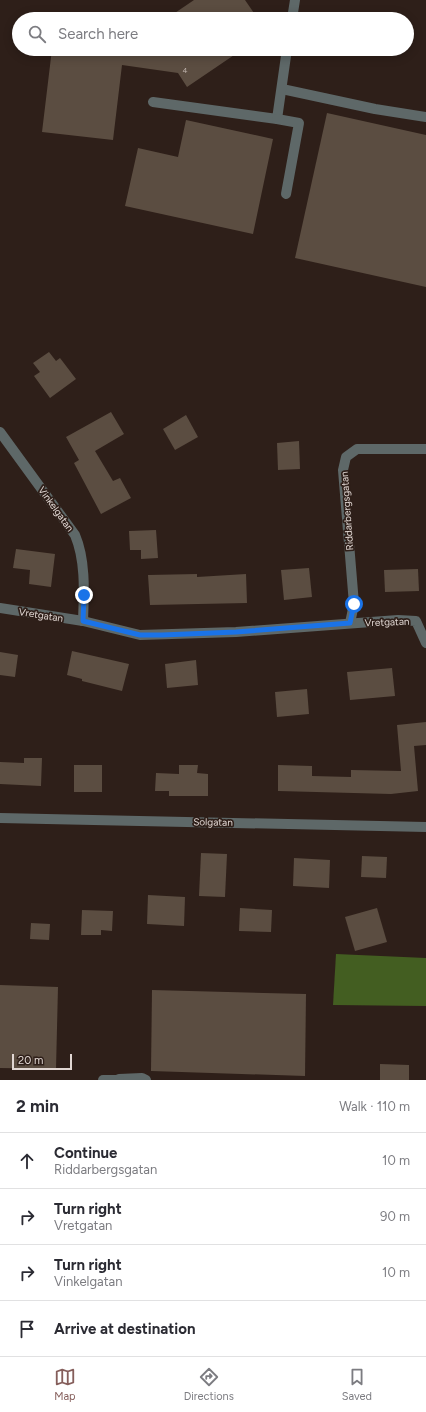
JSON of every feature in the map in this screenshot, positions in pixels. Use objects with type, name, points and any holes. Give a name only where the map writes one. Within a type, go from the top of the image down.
[{"type":"street","points":[[293,12],[295,0]]},
{"type":"street","points":[[277,120],[286,56]]},
{"type":"street","points":[[282,89],[375,109],[426,117]]},
{"type":"street","points":[[153,102],[299,123],[286,194]]},
{"type":"street","name":"Vinkelgatan","points":[[0,432],[75,535],[80,547],[84,595],[83,621]]},
{"type":"street","name":"Riddarbergsgatan","points":[[350,623],[354,604],[343,470],[346,457],[357,449],[426,449]]},
{"type":"street","name":"Vretgatan","points":[[0,608],[83,621],[140,635],[236,632],[350,623],[416,621],[426,643]]},
{"type":"street","name":"Solgatan","points":[[0,818],[426,827]]},
{"type":"street","points":[[103,1080],[142,1078],[146,1080]]},
{"type":"green space","points":[[336,954],[426,958],[426,1006],[333,1005]]},
{"type":"building","points":[[194,0],[245,0],[253,12],[176,12]]},
{"type":"building","points":[[51,56],[233,56],[187,87],[178,73],[122,65],[113,140],[42,132]]},
{"type":"building","points":[[327,113],[426,135],[426,287],[295,258]]},
{"type":"building","points":[[186,120],[273,139],[253,234],[125,206],[138,148],[178,157]]},
{"type":"building","points":[[49,352],[56,361],[60,358],[76,379],[50,398],[34,376],[40,372],[33,363]]},
{"type":"building","points":[[111,412],[124,434],[95,451],[113,481],[120,478],[131,498],[101,514],[74,463],[79,460],[66,437]]},
{"type":"building","points":[[186,415],[198,437],[175,450],[163,429]]},
{"type":"building","points":[[299,441],[300,469],[278,470],[277,443]]},
{"type":"building","points":[[156,530],[158,558],[141,559],[141,550],[130,550],[129,531]]},
{"type":"building","points":[[16,549],[55,554],[51,587],[29,584],[30,570],[13,568]]},
{"type":"building","points":[[309,568],[312,597],[284,600],[281,570]]},
{"type":"building","points":[[418,569],[419,591],[385,592],[384,570]]},
{"type":"building","points":[[197,574],[197,577],[246,574],[247,603],[150,605],[148,575]]},
{"type":"building","points":[[72,651],[129,664],[122,691],[82,681],[82,679],[67,675]]},
{"type":"building","points":[[0,652],[18,655],[15,677],[0,675]]},
{"type":"building","points":[[196,660],[198,685],[167,688],[165,664]]},
{"type":"building","points":[[392,668],[395,696],[350,700],[347,672]]},
{"type":"building","points":[[307,689],[309,714],[277,717],[275,692]]},
{"type":"building","points":[[426,722],[426,745],[414,746],[418,791],[391,794],[278,791],[278,765],[312,766],[312,776],[351,777],[351,770],[401,771],[397,725]]},
{"type":"building","points":[[24,758],[42,758],[41,786],[0,784],[0,762],[24,763]]},
{"type":"building","points":[[74,765],[102,765],[102,792],[74,792]]},
{"type":"building","points":[[179,765],[198,765],[197,773],[208,774],[208,796],[169,796],[169,791],[155,791],[156,773],[179,774]]},
{"type":"building","points":[[201,853],[227,854],[225,897],[199,896]]},
{"type":"building","points":[[362,856],[387,857],[386,878],[361,877]]},
{"type":"building","points":[[294,858],[330,860],[329,888],[293,886]]},
{"type":"building","points":[[148,895],[185,897],[184,926],[147,924]]},
{"type":"building","points":[[240,908],[272,910],[271,932],[239,931]]},
{"type":"building","points":[[377,908],[387,942],[355,951],[345,917]]},
{"type":"building","points":[[82,910],[113,911],[112,931],[101,930],[101,935],[81,935]]},
{"type":"building","points":[[31,923],[50,924],[49,940],[30,939]]},
{"type":"building","points":[[0,985],[58,987],[56,1069],[0,1068]]},
{"type":"building","points":[[152,990],[306,994],[305,1076],[151,1071]]},
{"type":"building","points":[[380,1064],[409,1065],[409,1080],[380,1080]]},
{"type":"route","points":[[84,595],[83,621],[140,635],[236,632],[350,623],[354,604]]}]
